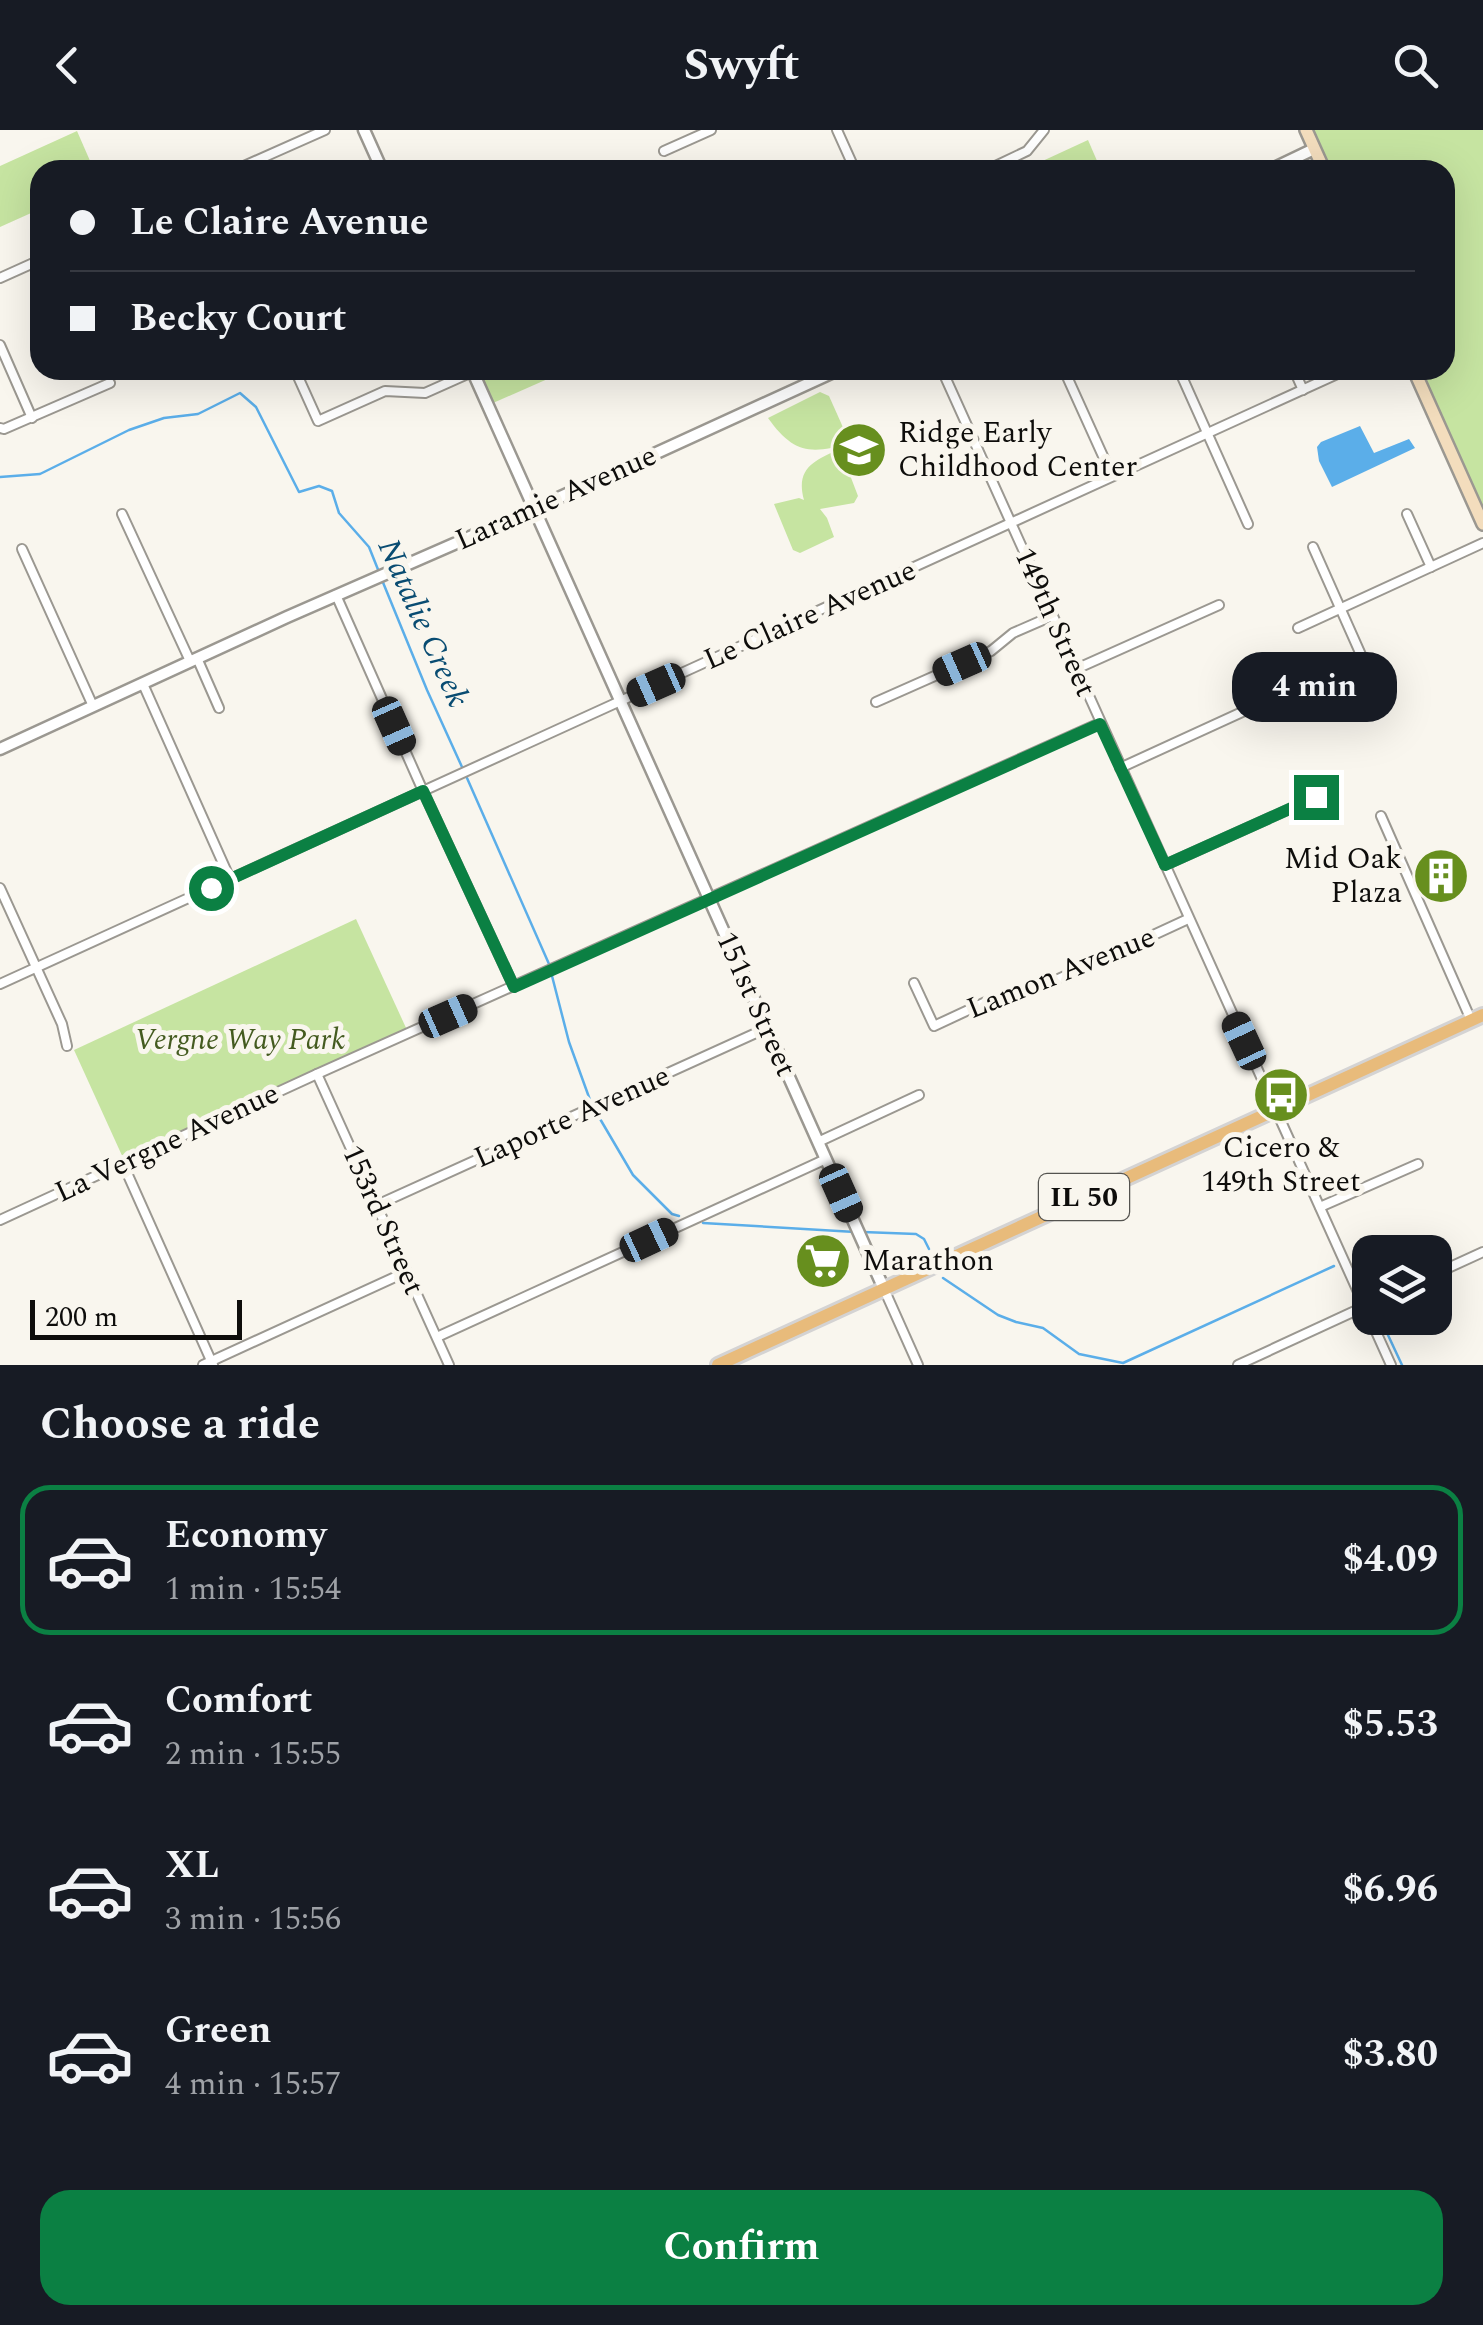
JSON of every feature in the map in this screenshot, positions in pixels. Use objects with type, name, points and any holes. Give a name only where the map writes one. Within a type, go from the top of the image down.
[{"type":"main road","points":[[1306,130],[1319,160]]},
{"type":"main road","points":[[1418,380],[1483,524]]},
{"type":"main road","name":"IL 50","points":[[718,1365],[1477,1018]]},
{"type":"street","points":[[258,160],[325,130]]},
{"type":"street","points":[[364,130],[378,160]]},
{"type":"street","points":[[664,151],[711,130]]},
{"type":"street","points":[[837,130],[850,160]]},
{"type":"street","points":[[1008,160],[1027,151],[1044,130]]},
{"type":"street","points":[[1292,160],[1314,150]]},
{"type":"street","points":[[0,278],[30,264]]},
{"type":"street","points":[[0,345],[32,418]]},
{"type":"street","points":[[300,380],[318,421],[385,391],[425,393],[453,380]]},
{"type":"street","name":"151st Street","points":[[476,380],[918,1365]]},
{"type":"street","name":"Laramie Avenue","points":[[1,746],[816,380]]},
{"type":"street","name":"149th Street","points":[[946,380],[1352,1274]]},
{"type":"street","points":[[1069,380],[1112,476]]},
{"type":"street","points":[[1183,380],[1248,524]]},
{"type":"street","points":[[1298,380],[1303,390]]},
{"type":"street","name":"Le Claire Avenue","points":[[0,984],[1324,380]]},
{"type":"street","points":[[0,428],[110,383]]},
{"type":"street","points":[[122,514],[219,708]]},
{"type":"street","points":[[1408,514],[1432,567]]},
{"type":"street","points":[[1298,628],[1483,543]]},
{"type":"street","points":[[1313,547],[1374,684]]},
{"type":"street","points":[[22,549],[93,706]]},
{"type":"street","points":[[336,595],[514,987]]},
{"type":"street","points":[[1076,669],[1220,605]]},
{"type":"street","points":[[876,702],[991,651],[1013,632],[1052,616]]},
{"type":"street","points":[[143,684],[230,879]]},
{"type":"street","points":[[1120,768],[1264,702]]},
{"type":"street","name":"La Vergne Avenue","points":[[0,1220],[1100,724]]},
{"type":"street","points":[[1165,865],[1316,797]]},
{"type":"street","points":[[1381,816],[1477,1018]]},
{"type":"street","points":[[0,888],[62,1024],[68,1046]]},
{"type":"street","name":"Lamon Avenue","points":[[914,983],[934,1026],[990,1000],[1026,994],[1188,919]]},
{"type":"street","name":"Laporte Avenue","points":[[377,1205],[767,1028]]},
{"type":"street","name":"153rd Street","points":[[318,1074],[449,1365]]},
{"type":"street","points":[[818,1142],[919,1095]]},
{"type":"street","points":[[437,1338],[826,1158]]},
{"type":"street","points":[[123,1164],[209,1364],[406,1272]]},
{"type":"street","points":[[1320,1207],[1418,1164]]},
{"type":"street","points":[[1452,1266],[1483,1252]]},
{"type":"street","points":[[1238,1365],[1352,1313]]},
{"type":"street","name":"149th Street","points":[[1379,1335],[1391,1365]]},
{"type":"green space","points":[[1312,130],[1483,130],[1483,511],[1424,380],[1455,380],[1455,160],[1326,160]]},
{"type":"green space","points":[[77,131],[90,160],[30,160],[30,214],[0,227],[0,166]]},
{"type":"green space","points":[[1088,140],[1097,160],[1045,160]]},
{"type":"green space","points":[[483,380],[545,380],[493,403]]},
{"type":"green space","points":[[820,392],[829,396],[850,443],[824,449],[803,448],[786,438],[768,418]]},
{"type":"green space","points":[[840,449],[858,496],[854,503],[820,509],[834,537],[800,553],[793,550],[774,504],[804,500],[802,480],[809,467]]},
{"type":"green space","name":"Vergne Way Park","points":[[356,919],[407,1030],[124,1160],[74,1050]]},
{"type":"water","points":[[1360,426],[1374,453],[1409,439],[1415,448],[1332,487],[1319,461],[1317,447]]},
{"type":"waterway","name":"Natalie Creek","points":[[0,477],[40,474],[129,430],[164,418],[198,414],[240,393],[256,407],[299,492],[319,486],[332,491],[339,513],[369,547],[379,572]]},
{"type":"waterway","name":"Natalie Creek","points":[[382,580],[462,767]]},
{"type":"waterway","name":"Natalie Creek","points":[[467,778],[549,964]]},
{"type":"waterway","name":"Natalie Creek","points":[[552,976],[569,1042],[590,1100]]},
{"type":"waterway","name":"Natalie Creek","points":[[596,1112],[633,1175],[672,1214],[679,1216]]},
{"type":"waterway","name":"Natalie Creek","points":[[703,1223],[855,1232]]},
{"type":"waterway","name":"Natalie Creek","points":[[863,1232],[916,1234],[929,1249]]},
{"type":"waterway","name":"Natalie Creek","points":[[943,1278],[998,1315],[1043,1328],[1079,1354],[1123,1363],[1334,1266]]},
{"type":"waterway","name":"Natalie Creek","points":[[1388,1335],[1402,1365]]},
{"type":"place","name":"Ridge Early Childhood Center","points":[[859,450]]},
{"type":"place","name":"Mid Oak Plaza","points":[[1441,876]]},
{"type":"place","name":"Cicero & 149th Street","points":[[1281,1095]]},
{"type":"place","name":"Marathon","points":[[823,1261]]},
{"type":"route","points":[[211,888],[423,791],[514,987],[1100,724],[1165,865],[1316,797]]}]
